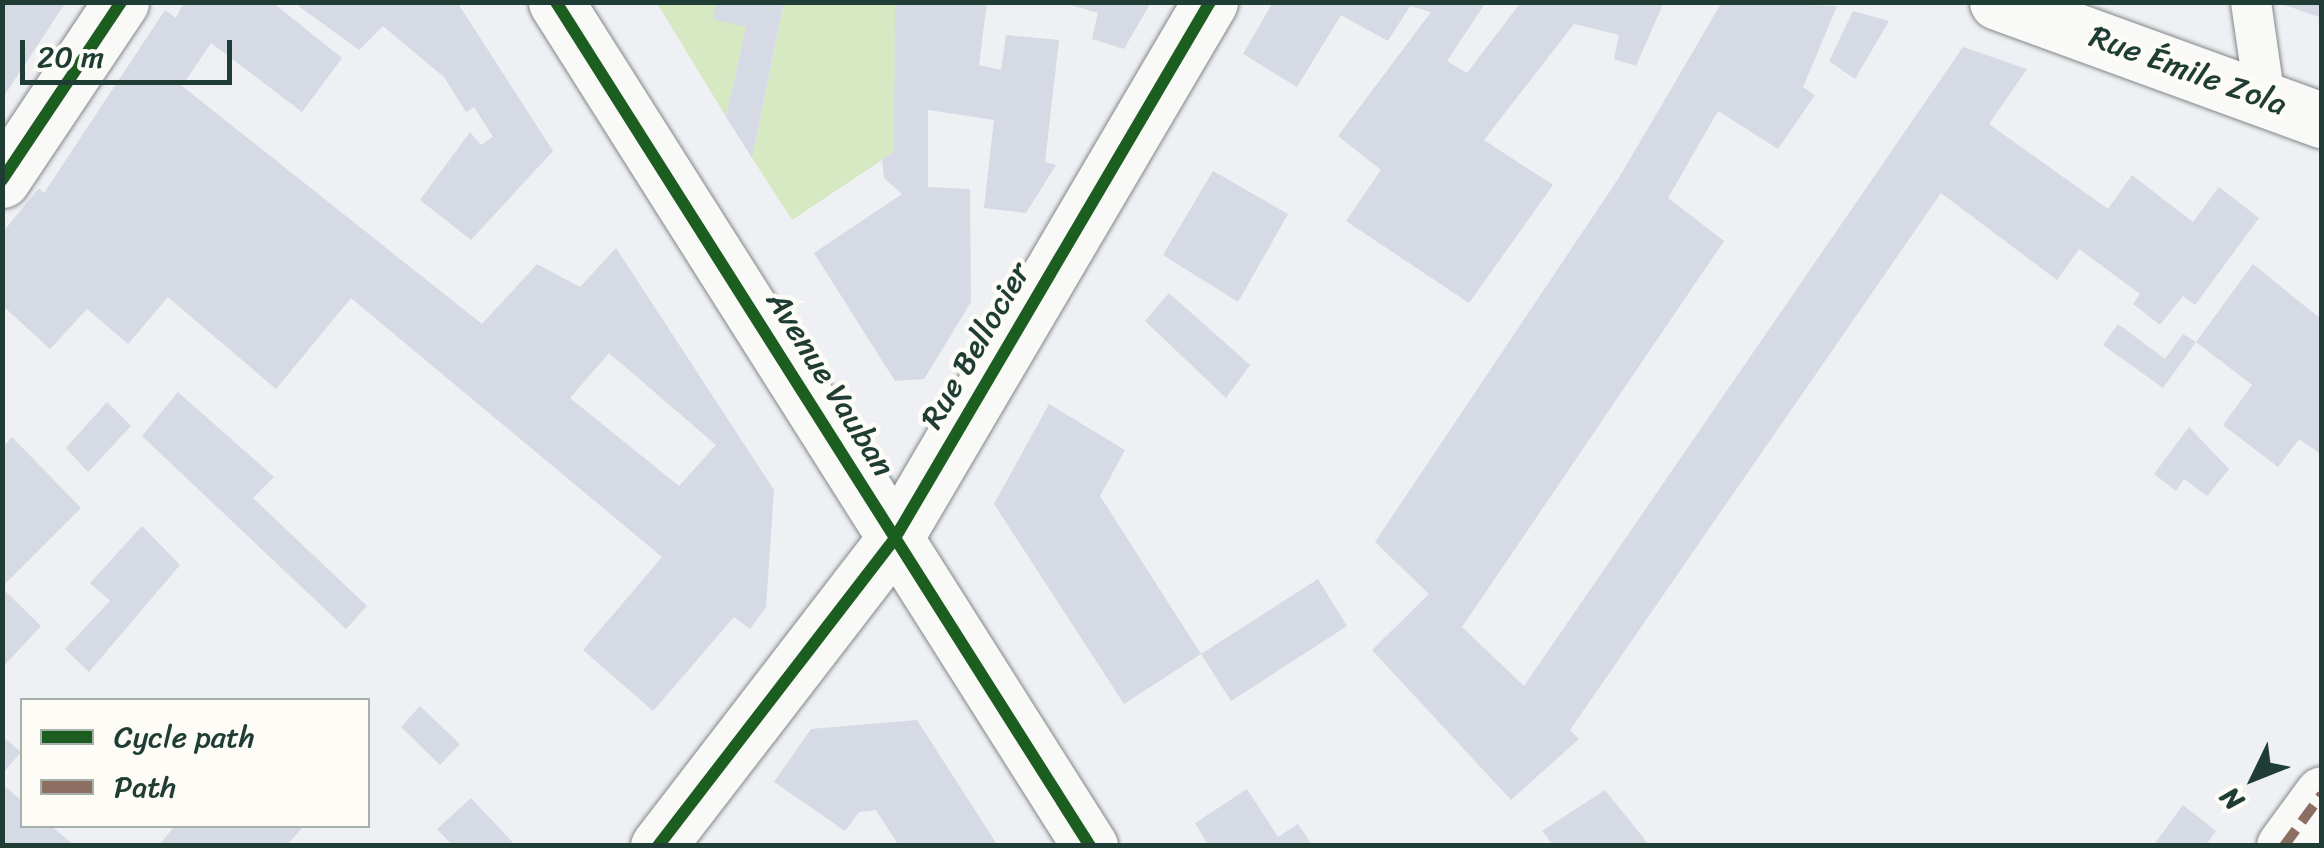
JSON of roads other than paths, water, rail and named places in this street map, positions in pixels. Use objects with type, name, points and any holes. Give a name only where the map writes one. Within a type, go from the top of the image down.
[{"type":"main road","points":[[2,180],[121,2]]},
{"type":"main road","name":"Avenue Vauban","points":[[556,2],[1090,846]]},
{"type":"main road","name":"Rue Bellocier","points":[[658,846],[895,538],[1210,2]]},
{"type":"main road","name":"Rue Émile Zola","points":[[1997,2],[2322,120]]},
{"type":"main road","points":[[2284,846],[2322,794]]},
{"type":"lane","points":[[2252,2],[2264,99]]}]
